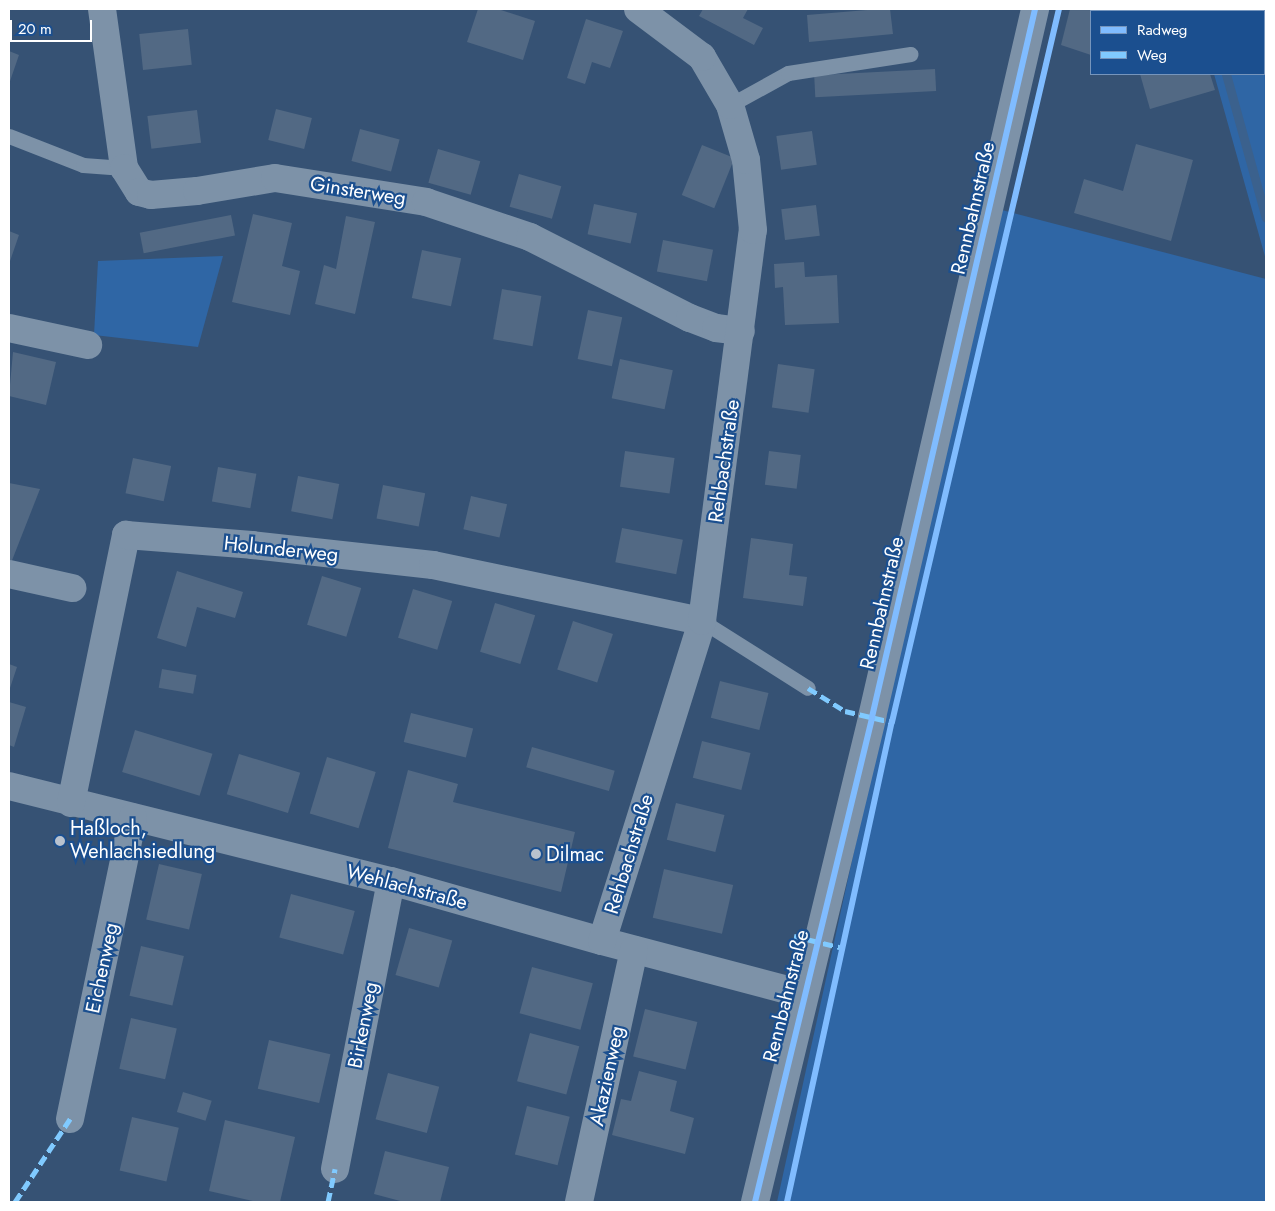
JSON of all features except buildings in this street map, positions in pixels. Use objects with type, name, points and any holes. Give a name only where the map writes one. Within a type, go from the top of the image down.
[{"type":"street","name":"Ginsterweg","points":[[102,9],[124,168],[139,192],[151,195],[275,178],[426,202],[530,237],[690,318],[716,328],[741,331]]},
{"type":"street","name":"Rehbachstraße","points":[[602,941],[702,621],[753,230],[746,160],[730,104],[702,57],[638,9]]},
{"type":"street","name":"Rennbahnstraße","points":[[755,1202],[803,994],[872,717],[1035,9]]},
{"type":"street","points":[[9,328],[88,345]]},
{"type":"street","name":"Holunderweg","points":[[71,803],[126,536],[252,545],[433,566],[702,621]]},
{"type":"street","points":[[9,574],[72,588]]},
{"type":"street","name":"Wehlachstraße","points":[[9,786],[71,803],[391,881],[634,950],[803,994]]},
{"type":"street","name":"Eichenweg","points":[[70,1118],[133,818]]},
{"type":"street","name":"Birkenweg","points":[[335,1170],[391,881]]},
{"type":"street","name":"Akazienweg","points":[[580,1202],[634,950]]},
{"type":"lane","points":[[730,104],[788,73],[911,54]]},
{"type":"lane","points":[[9,136],[83,165],[124,168]]},
{"type":"lane","points":[[702,621],[808,688]]},
{"type":"shaded area","points":[[1195,9],[1266,9],[1266,260],[1214,75],[1265,75],[1265,10]]},
{"type":"shaded area","points":[[1002,210],[1266,279],[1266,1202],[777,1202],[884,715]]},
{"type":"shaded area","points":[[223,256],[198,347],[94,335],[98,261]]},
{"type":"waterway","points":[[1226,75],[1266,218]]},
{"type":"marked path","points":[[808,688],[845,711],[892,722]]},
{"type":"marked path","points":[[794,936],[843,948]]},
{"type":"marked path","points":[[15,1202],[70,1119]]},
{"type":"marked path","points":[[328,1202],[335,1169]]},
{"type":"cycle path","points":[[755,1202],[872,717],[1035,9]]},
{"type":"cycle path","points":[[787,1202],[892,722],[1059,9]]},
{"type":"place","name":"Haßloch, Wehlachsiedlung","points":[[60,841]]},
{"type":"place","name":"Dilmac","points":[[536,854]]}]
